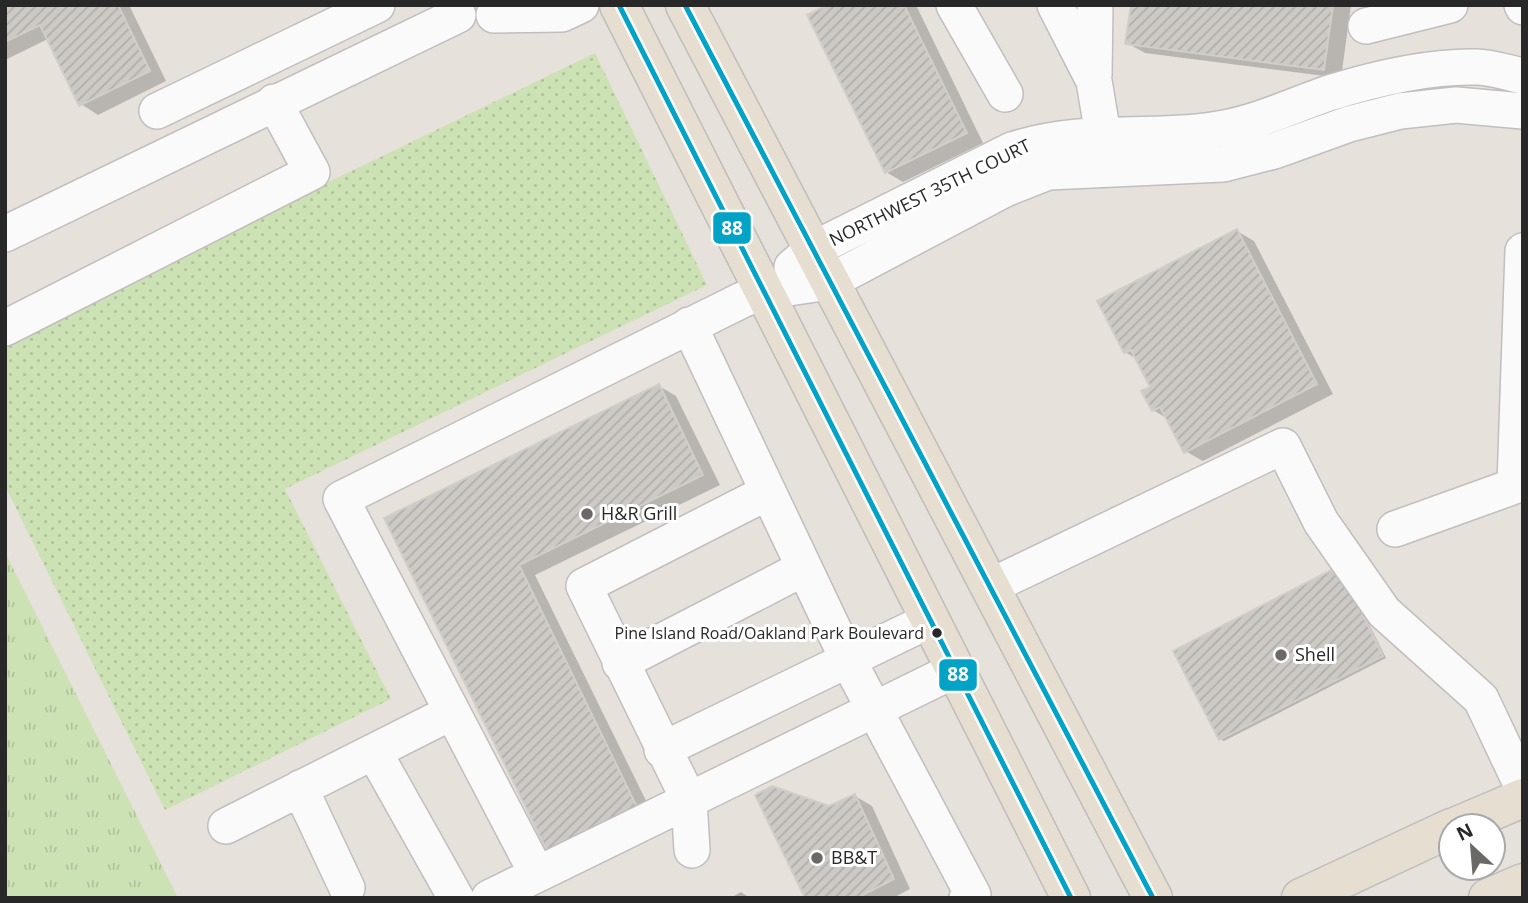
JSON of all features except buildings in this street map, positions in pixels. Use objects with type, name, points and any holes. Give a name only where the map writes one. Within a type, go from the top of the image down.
[{"type":"main road","points":[[619,5],[1071,898]]},
{"type":"main road","points":[[685,5],[1153,898]]},
{"type":"main road","points":[[1490,812],[1523,798]]},
{"type":"main road","points":[[1300,898],[1437,834]]},
{"type":"main road","points":[[1488,898],[1523,883]]},
{"type":"street","points":[[157,111],[377,5]]},
{"type":"street","points":[[494,15],[562,14],[581,5]]},
{"type":"street","points":[[954,5],[1005,93]]},
{"type":"street","points":[[1055,5],[1094,82]]},
{"type":"street","points":[[1095,5],[1094,82],[1103,152]]},
{"type":"street","points":[[1366,26],[1450,5]]},
{"type":"street","points":[[5,234],[458,15]]},
{"type":"street","name":"NORTHWEST 35TH COURT","points":[[452,712],[341,499],[689,325],[1005,189],[1103,152],[1152,135],[1214,130],[1252,121],[1330,93],[1436,70],[1478,67],[1523,76]]},
{"type":"street","points":[[5,328],[312,172],[274,102]]},
{"type":"street","name":"NORTHWEST 35TH COURT","points":[[1103,152],[1223,164],[1349,124],[1400,111],[1456,105],[1523,111]]},
{"type":"street","points":[[1395,529],[1519,483],[1523,251]]},
{"type":"street","points":[[689,325],[848,660],[973,895],[967,898]]},
{"type":"street","points":[[989,587],[1283,446],[1321,522],[1384,612],[1482,699],[1523,788]]},
{"type":"street","points":[[692,850],[689,800],[662,750],[584,586],[768,492]]},
{"type":"street","points":[[620,663],[804,568]]},
{"type":"street","points":[[662,750],[930,620]]},
{"type":"street","points":[[489,898],[955,670]]},
{"type":"street","points":[[226,826],[452,712],[537,874]]},
{"type":"street","points":[[374,752],[456,898]]},
{"type":"street","points":[[300,789],[347,888]]},
{"type":"green space","points":[[595,53],[707,285],[285,489],[391,699],[165,810],[5,486],[5,339]]},
{"type":"green space","points":[[5,552],[178,898],[5,898]]},
{"type":"transit line","name":"88","points":[[619,5],[1071,898]]},
{"type":"transit line","name":"88","points":[[685,5],[1153,898]]},
{"type":"place","name":"H&R Grill","points":[[587,514]]},
{"type":"place","name":"Pine Island Road/Oakland Park Boulevard","points":[[937,633]]},
{"type":"place","name":"Shell","points":[[1281,655]]},
{"type":"place","name":"BB&T","points":[[817,858]]}]
